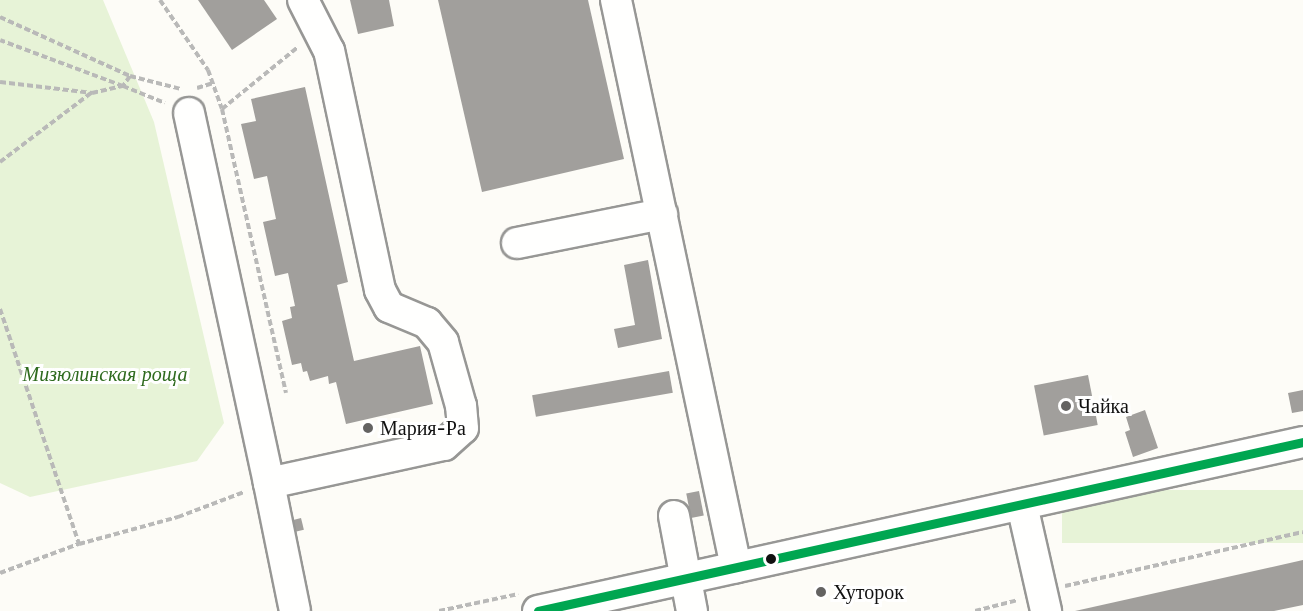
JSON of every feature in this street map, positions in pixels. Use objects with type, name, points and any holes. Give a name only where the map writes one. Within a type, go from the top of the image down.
[{"type":"street","points":[[269,483],[444,445],[463,428],[461,406],[443,342],[428,323],[389,307],[380,290],[329,51],[320,29],[303,0]]},
{"type":"street","points":[[616,0],[736,567]]},
{"type":"street","points":[[189,113],[295,611]]},
{"type":"street","points":[[517,243],[662,214]]},
{"type":"street","points":[[538,611],[1303,442]]},
{"type":"street","points":[[1022,505],[1044,601]]},
{"type":"street","points":[[674,516],[692,611]]},
{"type":"path","points":[[160,0],[208,70],[222,109],[286,393]]},
{"type":"path","points":[[0,18],[130,76],[190,91],[213,83]]},
{"type":"path","points":[[222,109],[320,29]]},
{"type":"path","points":[[0,40],[189,113]]},
{"type":"path","points":[[0,82],[92,93],[123,86],[130,76]]},
{"type":"path","points":[[0,162],[92,93]]},
{"type":"path","points":[[0,309],[79,544]]},
{"type":"path","points":[[0,573],[79,544],[178,517],[269,483]]},
{"type":"path","points":[[975,611],[1044,601],[1303,532]]},
{"type":"green space","name":"Мизюлинская роща","points":[[0,0],[103,0],[154,122],[224,423],[197,461],[30,497],[0,483]]},
{"type":"green space","points":[[1062,490],[1303,490],[1303,543],[1062,543]]},
{"type":"building","points":[[198,0],[264,0],[277,19],[232,50]]},
{"type":"building","points":[[350,0],[389,0],[394,26],[358,34]]},
{"type":"building","points":[[438,0],[588,0],[624,159],[482,192]]},
{"type":"building","points":[[305,87],[348,282],[337,285],[354,361],[420,346],[433,404],[346,424],[336,382],[329,384],[328,376],[310,381],[307,371],[303,372],[301,363],[292,365],[282,321],[292,318],[290,307],[295,306],[288,273],[275,276],[263,222],[276,219],[267,176],[254,179],[241,124],[256,121],[251,99]]},
{"type":"building","points":[[648,260],[662,339],[618,348],[614,329],[635,325],[624,265]]},
{"type":"building","points":[[669,371],[673,393],[536,417],[532,395]]},
{"type":"building","points":[[1088,375],[1098,425],[1044,436],[1034,385]]},
{"type":"building","points":[[1303,390],[1303,411],[1292,413],[1288,393]]},
{"type":"building","points":[[1145,410],[1158,448],[1133,457],[1125,432],[1130,430],[1126,417]]},
{"type":"building","points":[[699,491],[704,516],[691,518],[686,493]]},
{"type":"building","points":[[301,518],[304,530],[293,532],[290,521]]},
{"type":"building","points":[[1303,560],[1303,605],[1274,611],[1075,611]]},
{"type":"transit line","points":[[538,611],[1303,442]]},
{"type":"place","name":"Чайка","points":[[1066,406]]},
{"type":"place","name":"Мария-Ра","points":[[368,428]]},
{"type":"place","name":"Хуторок","points":[[821,592]]}]
